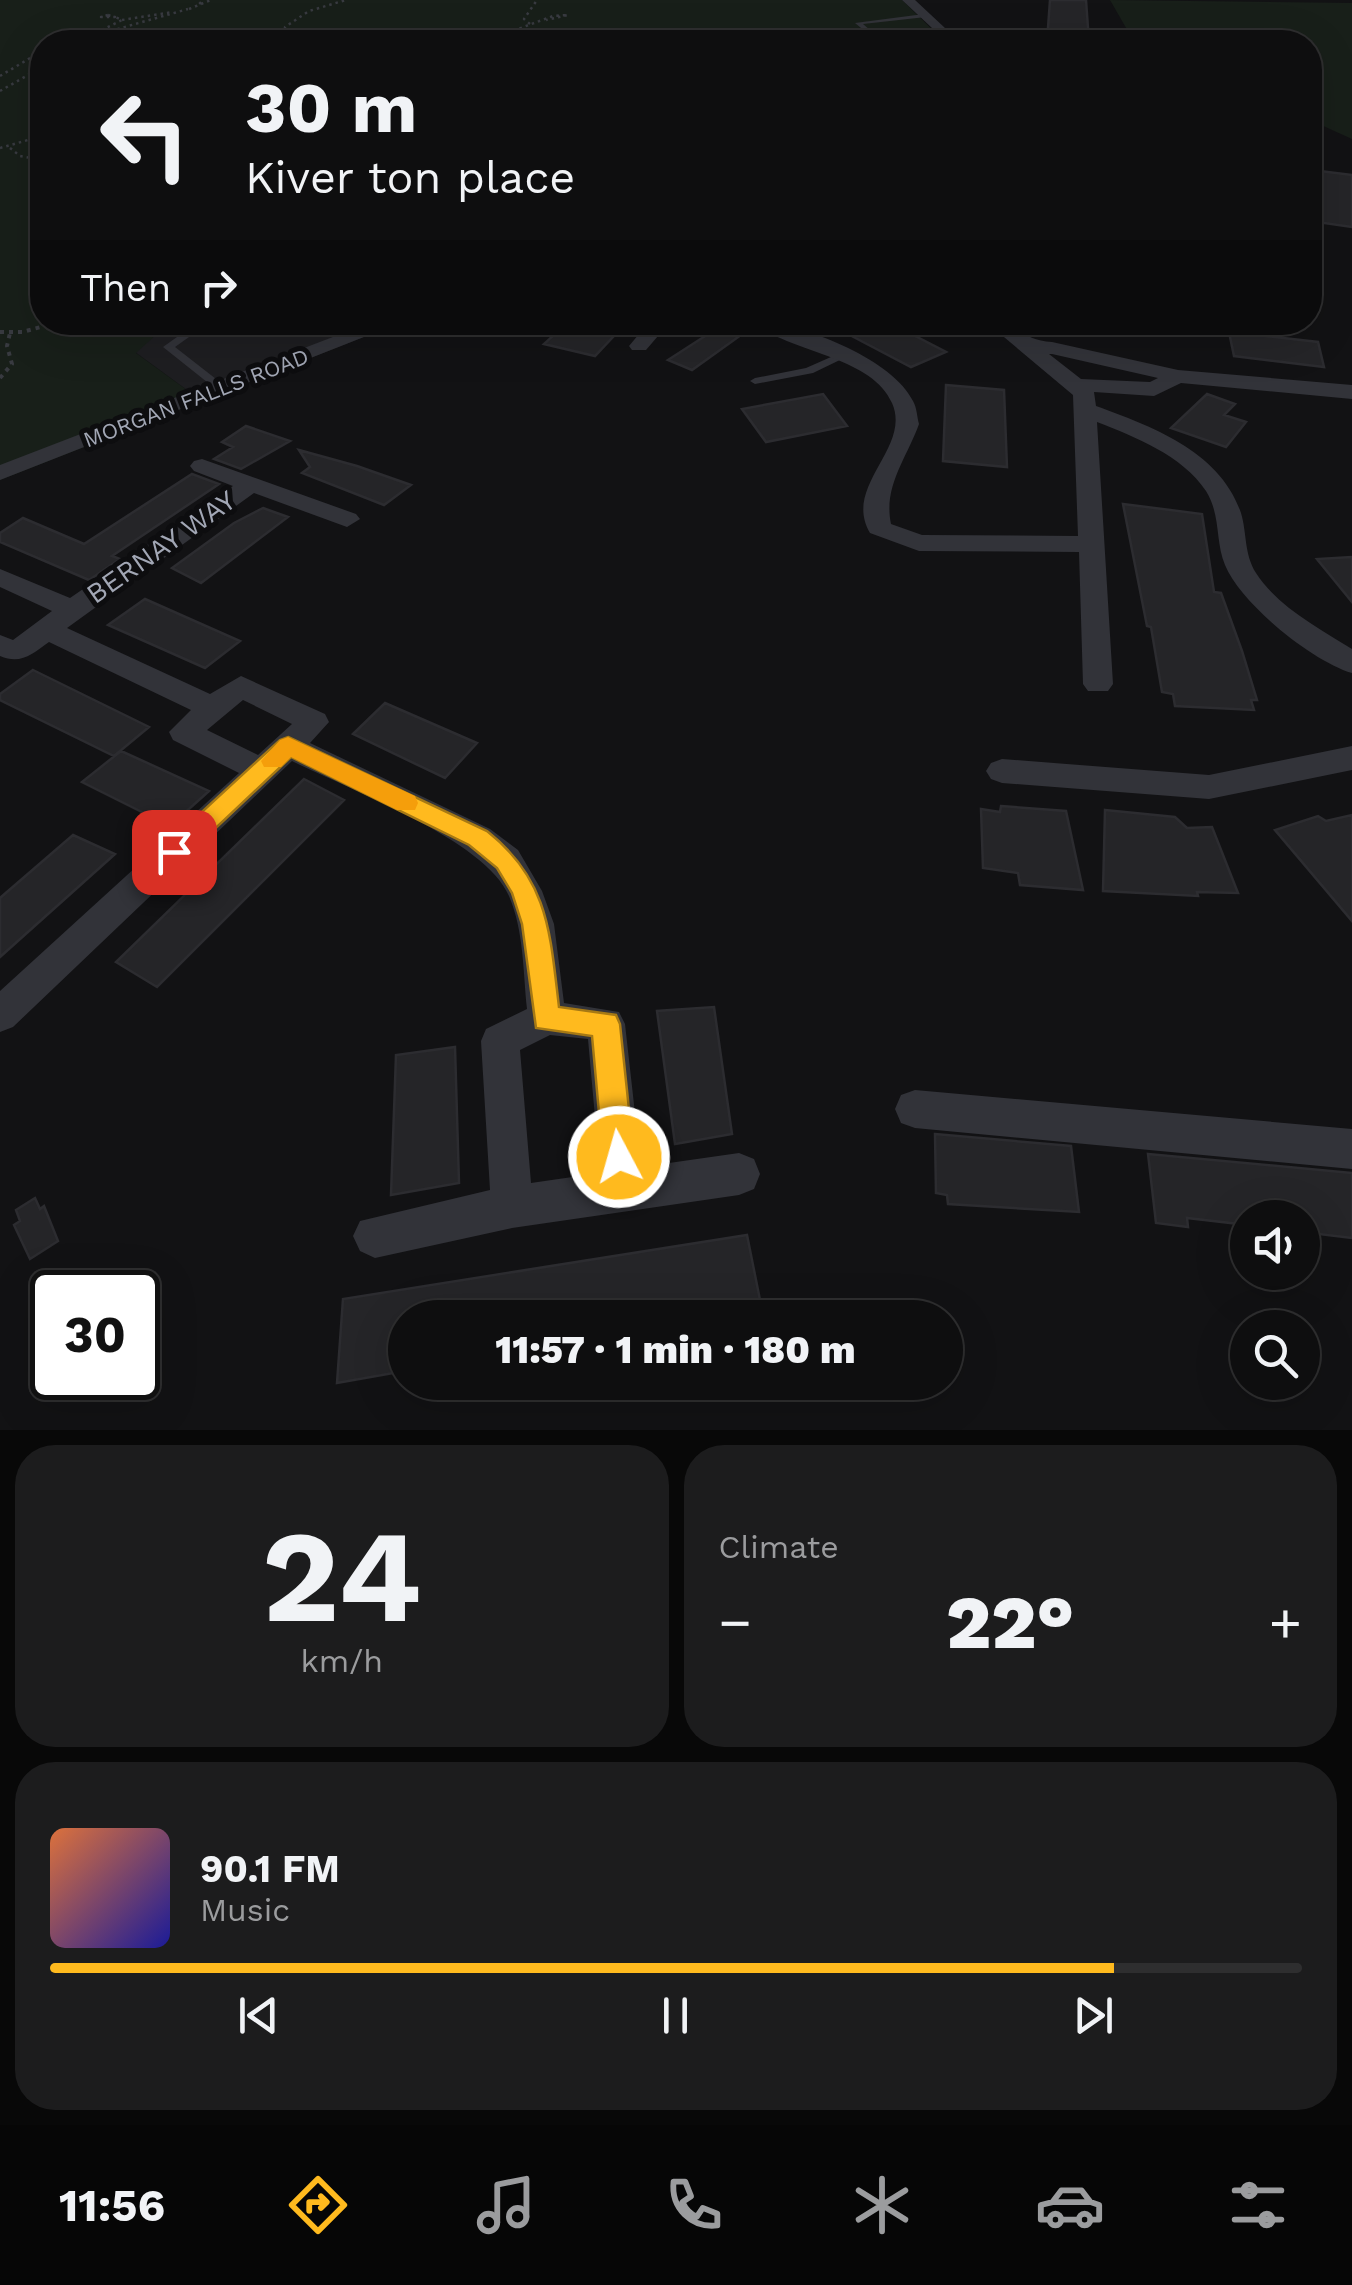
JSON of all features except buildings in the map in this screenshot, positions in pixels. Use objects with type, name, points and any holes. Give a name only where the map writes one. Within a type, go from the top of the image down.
[{"type":"street","points":[[908,0],[940,30]]},
{"type":"street","name":"MORGAN FALLS ROAD","points":[[0,473],[221,388],[342,335]]},
{"type":"street","points":[[639,346],[649,335]]},
{"type":"street","points":[[793,335],[870,368],[898,391],[910,416],[905,439],[879,478],[874,507],[880,528],[919,543],[1091,544]]},
{"type":"street","points":[[1011,335],[1080,398],[1199,468],[1222,497],[1234,528],[1237,565],[1256,592],[1348,658]]},
{"type":"street","points":[[1024,347],[1052,335]]},
{"type":"street","points":[[1024,347],[1052,348],[1178,376],[1352,392]]},
{"type":"street","points":[[1080,398],[1154,389],[1178,376]]},
{"type":"street","points":[[1080,398],[1098,684]]},
{"type":"street","points":[[202,466],[346,519]]},
{"type":"street","name":"BERNAY WAY","points":[[0,645],[15,652],[250,485]]},
{"type":"street","points":[[0,577],[72,609]]},
{"type":"street","points":[[47,630],[213,708]]},
{"type":"street","points":[[0,1015],[262,771],[314,722],[241,686],[184,732],[262,771]]},
{"type":"street","points":[[288,746],[478,838],[506,860],[524,890],[536,924],[546,1018]]},
{"type":"street","points":[[1002,770],[1209,787],[1352,758]]},
{"type":"street","points":[[512,1208],[500,1041],[546,1018],[606,1024],[622,1190]]},
{"type":"street","points":[[915,1108],[1352,1149]]},
{"type":"street","points":[[374,1236],[512,1208],[739,1174]]},
{"type":"lane","points":[[866,30],[858,23],[924,16]]},
{"type":"lane","points":[[187,335],[168,348],[221,388]]},
{"type":"lane","points":[[755,381],[809,371],[840,356]]},
{"type":"path","points":[[114,30],[211,0]]},
{"type":"path","points":[[284,30],[299,16],[346,0]]},
{"type":"path","points":[[530,24],[524,19],[537,0]]},
{"type":"path","points":[[102,30],[122,20],[188,9]]},
{"type":"path","points":[[115,17],[122,20]]},
{"type":"path","points":[[514,30],[546,20]]},
{"type":"path","points":[[0,76],[23,67],[30,58]]},
{"type":"path","points":[[0,92],[30,74]]},
{"type":"path","points":[[0,148],[30,140]]},
{"type":"path","points":[[10,148],[30,158]]},
{"type":"path","points":[[0,332],[30,329]]},
{"type":"path","points":[[0,378],[12,364],[6,340],[10,333]]},
{"type":"shaded area","points":[[0,0],[902,0],[933,30],[30,30],[30,335],[156,335],[136,353],[202,401],[0,480]]},
{"type":"shaded area","points":[[1110,0],[1352,3],[1352,139],[1322,125],[1322,30],[1127,30]]},
{"type":"shaded area","points":[[155,335],[369,335],[202,401],[135,352]]},
{"type":"slow traffic","points":[[273,761],[288,746],[406,803]]},
{"type":"route","points":[[174,852],[288,746],[478,838],[506,860],[524,890],[536,924],[546,1018],[606,1024],[619,1157]]}]
